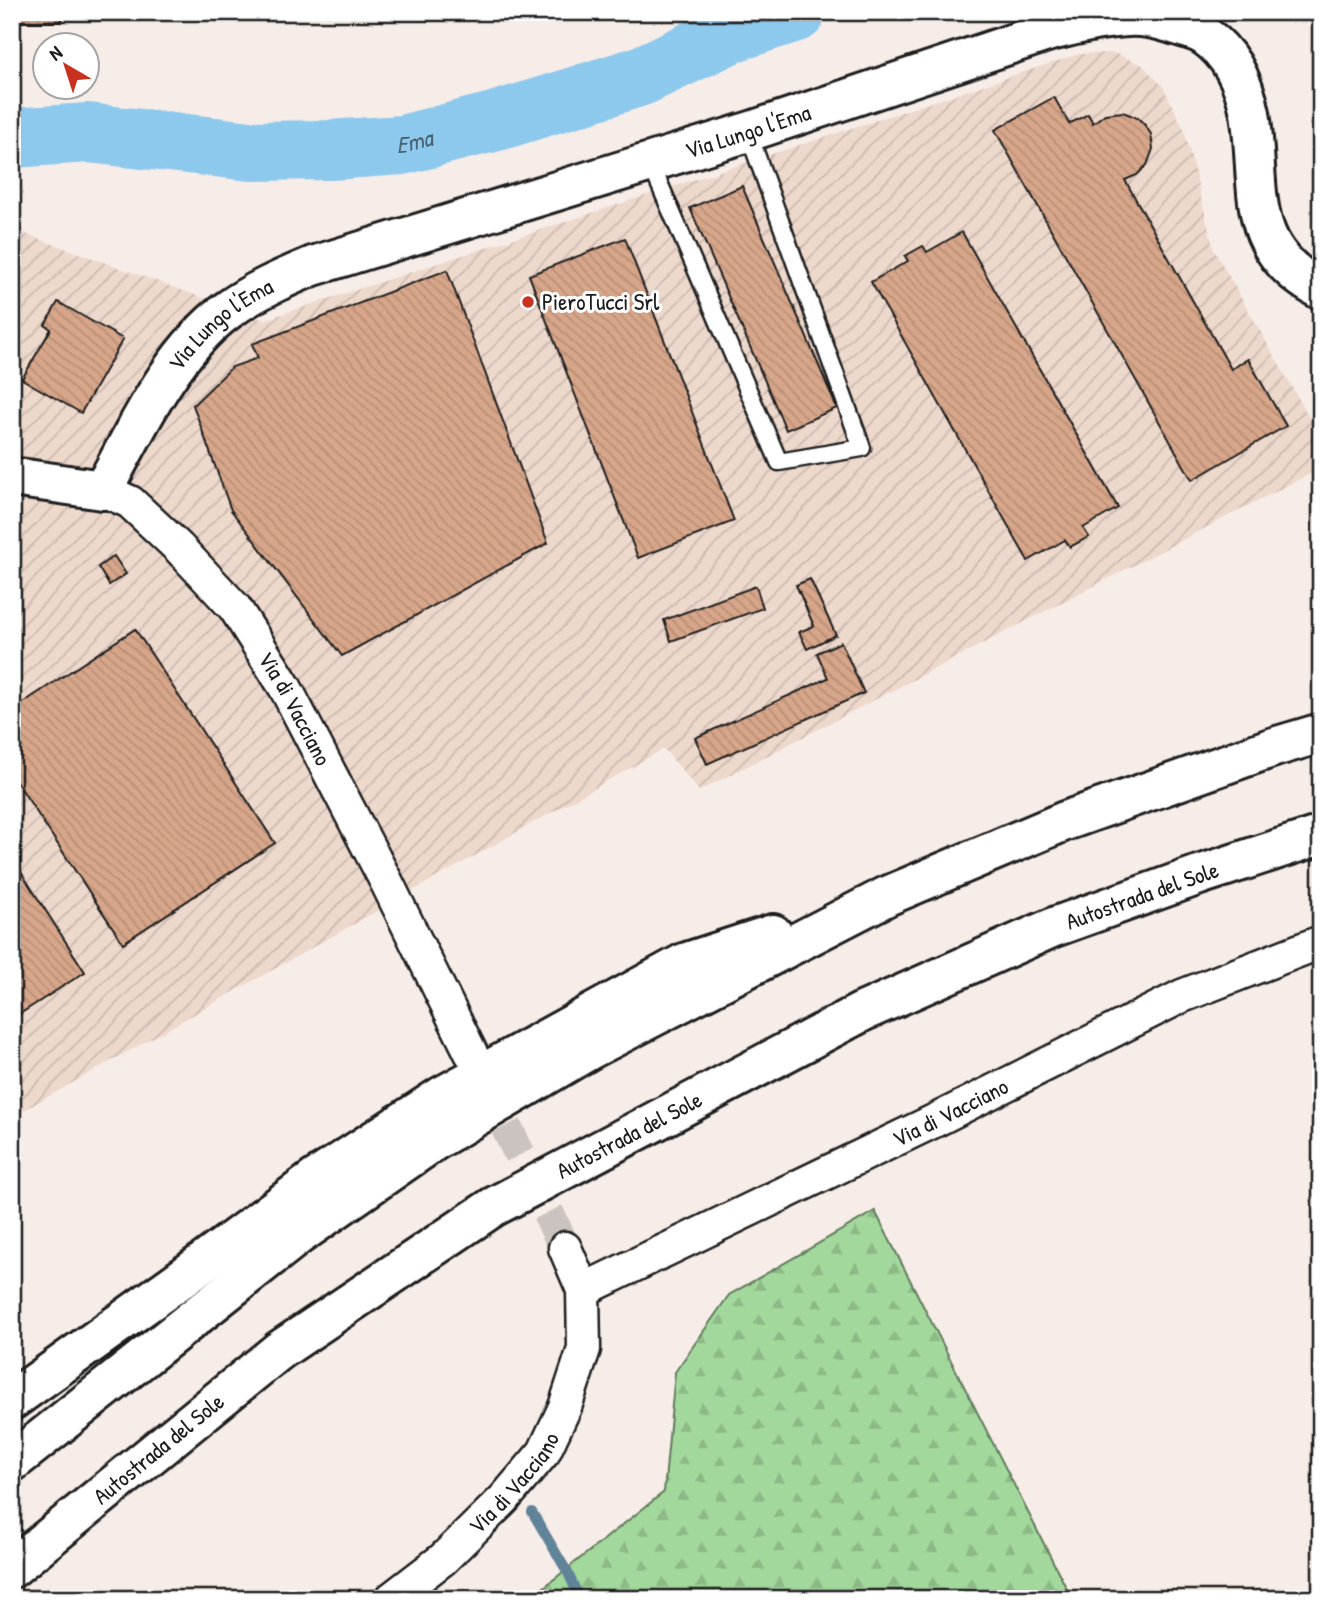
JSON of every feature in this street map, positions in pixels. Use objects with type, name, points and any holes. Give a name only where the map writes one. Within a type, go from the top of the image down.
[{"type":"main road","name":"Via Lungo l'Ema","points":[[103,490],[179,359],[201,334],[227,311],[254,294],[313,266],[748,132],[1050,31],[1088,22],[1130,17],[1154,19],[1204,35],[1232,64],[1240,78],[1250,114],[1256,192],[1262,225],[1286,264],[1299,277],[1321,290]]},
{"type":"main road","name":"Via di Vacciano","points":[[12,477],[103,490]]},
{"type":"main road","points":[[12,1400],[315,1179],[442,1096],[684,963],[887,895],[1065,821],[1321,733]]},
{"type":"main road","name":"Autostrada del Sole","points":[[12,1569],[280,1350],[493,1207],[862,1012],[1054,927],[1321,835]]},
{"type":"main road","points":[[12,1462],[296,1237],[436,1140],[589,1050],[887,895]]},
{"type":"street","name":"Via di Vacciano","points":[[103,490],[130,502],[179,548],[235,608],[285,687],[387,883],[471,1053]]},
{"type":"street","name":"Via di Vacciano","points":[[583,1290],[936,1120],[1182,996],[1321,942]]},
{"type":"street","name":"Via di Vacciano","points":[[390,1599],[443,1559],[504,1499],[544,1452],[565,1407],[584,1349],[583,1290],[565,1248]]},
{"type":"lane","points":[[650,162],[779,462],[862,447],[748,132]]},
{"type":"shaded area","points":[[1114,53],[1141,64],[1163,86],[1184,129],[1214,250],[1321,438],[1321,468],[699,791],[664,749],[12,1117],[12,229],[264,320],[1079,54]]},
{"type":"green space","points":[[875,1211],[1072,1599],[529,1599],[664,1492],[675,1372],[729,1295]]},
{"type":"building","points":[[12,12],[62,12],[62,22],[12,22]]},
{"type":"building","points":[[1054,97],[1069,124],[1088,114],[1093,123],[1105,114],[1123,112],[1138,118],[1144,124],[1151,134],[1153,149],[1147,165],[1137,175],[1125,180],[1231,369],[1248,359],[1286,426],[1192,480],[995,130]]},
{"type":"building","points":[[742,186],[837,408],[786,430],[690,208]]},
{"type":"building","points":[[962,232],[1118,508],[1083,528],[1089,537],[1070,547],[1065,540],[1028,561],[871,282],[908,261],[905,256],[923,246],[927,252]]},
{"type":"building","points":[[625,238],[734,521],[638,558],[529,275]]},
{"type":"building","points":[[447,270],[548,543],[342,656],[231,510],[193,405],[232,367],[258,358],[252,344]]},
{"type":"building","points":[[58,302],[123,339],[81,413],[22,379],[51,329],[45,325]]},
{"type":"building","points":[[114,556],[126,574],[109,585],[98,567]]},
{"type":"building","points":[[810,579],[836,635],[807,649],[799,632],[814,626],[796,585]]},
{"type":"building","points":[[756,586],[763,608],[671,641],[664,620]]},
{"type":"building","points":[[135,629],[275,843],[123,943],[12,775],[12,710]]},
{"type":"building","points":[[841,642],[864,693],[707,764],[695,738],[828,678],[817,653]]},
{"type":"building","points":[[12,858],[85,972],[12,1019]]},
{"type":"waterway","name":"Ema","points":[[12,138],[88,133],[251,151],[330,150],[402,145],[497,121],[641,76],[731,33],[796,12]]},
{"type":"waterway","points":[[532,1512],[580,1599]]},
{"type":"tunnel","points":[[485,1083],[565,1248]]},
{"type":"place","name":"PieroTucci Srl","points":[[528,302]]}]
